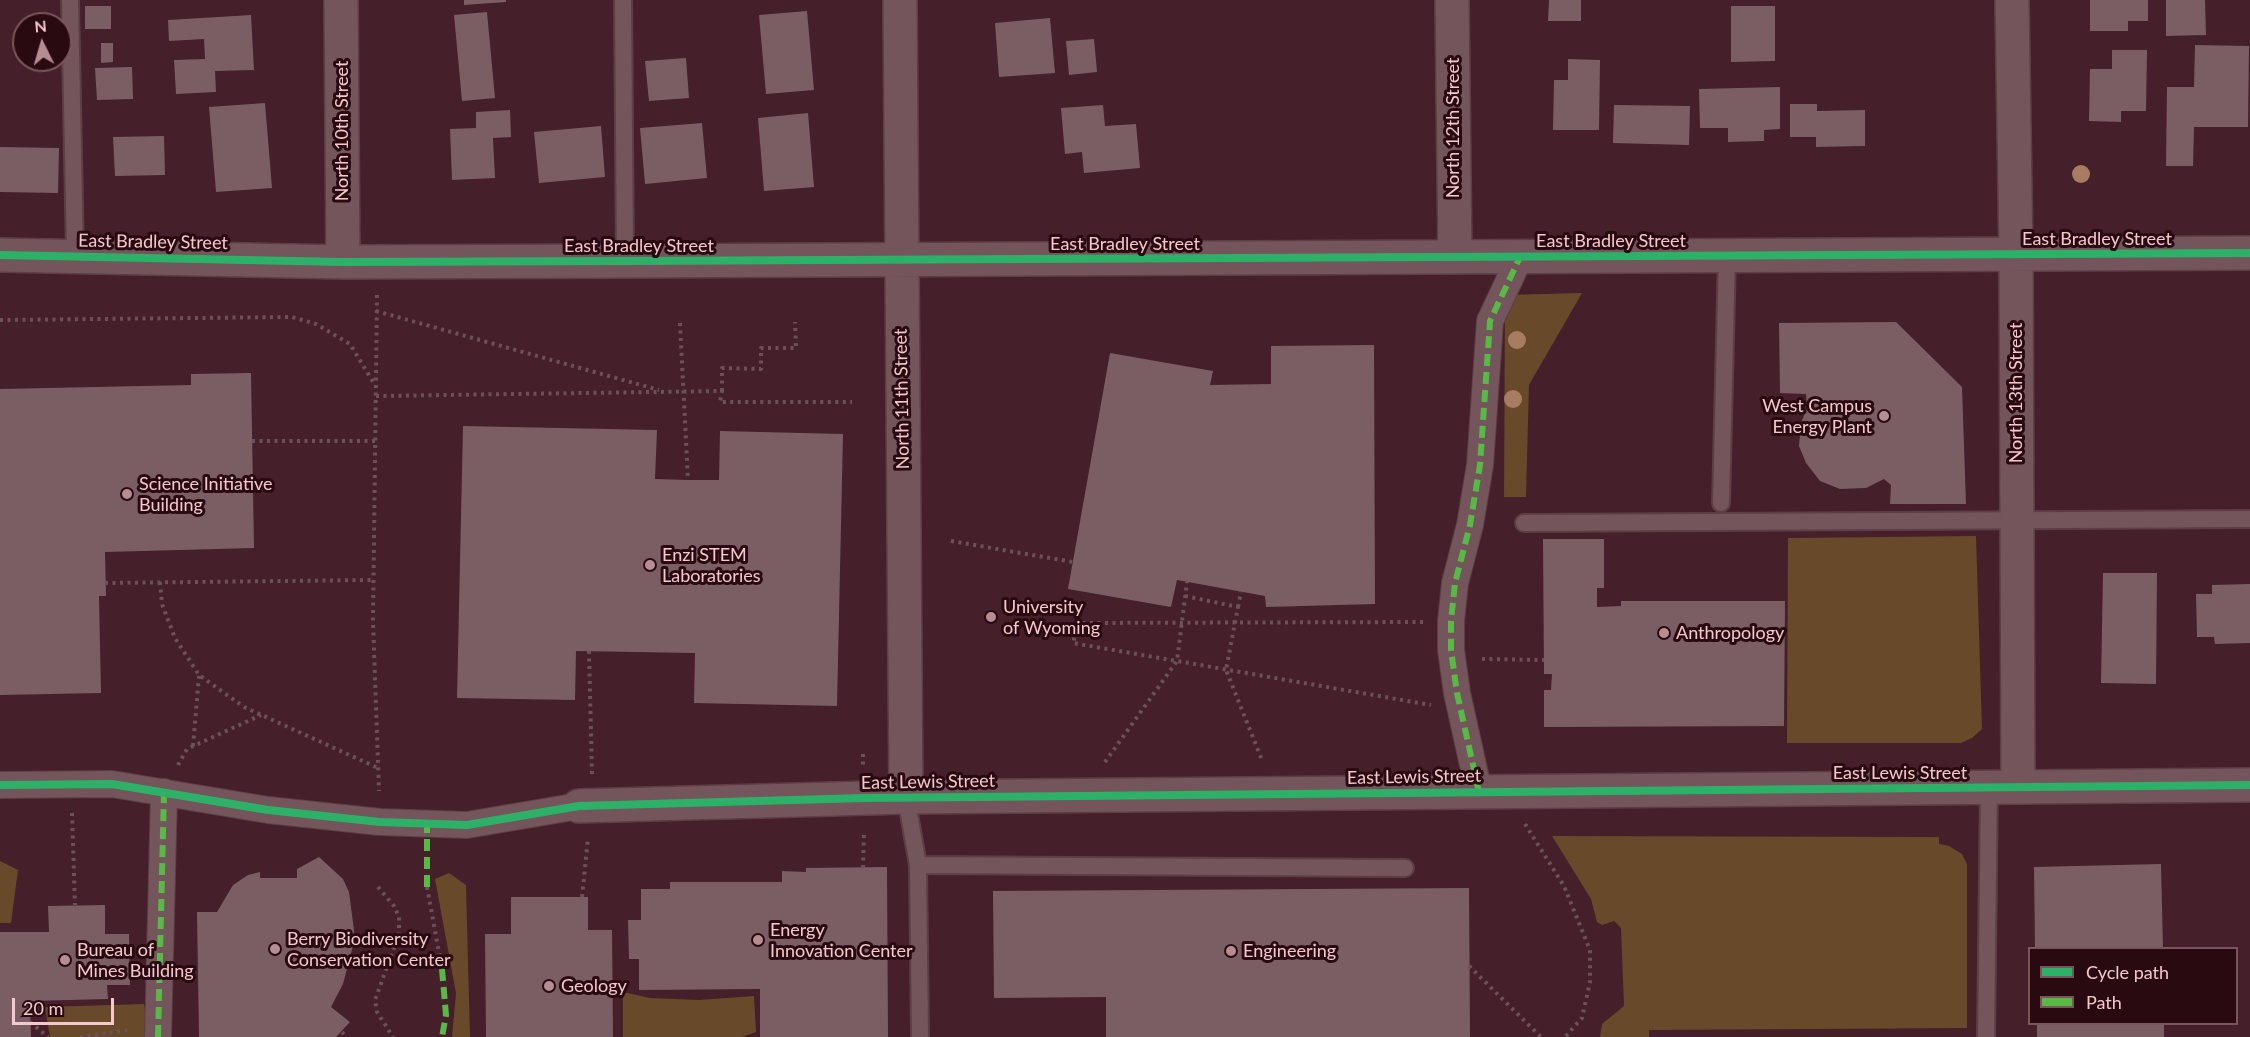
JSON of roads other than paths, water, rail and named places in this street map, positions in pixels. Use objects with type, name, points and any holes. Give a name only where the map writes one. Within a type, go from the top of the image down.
[{"type":"street","name":"North 10th Street","points":[[341,0],[343,262]]},
{"type":"street","name":"North 11th Street","points":[[900,0],[906,797]]},
{"type":"street","name":"North 12th Street","points":[[1452,0],[1455,257]]},
{"type":"street","name":"North 13th Street","points":[[2003,787],[2015,519],[2016,254],[2012,0]]},
{"type":"street","name":"East Bradley Street","points":[[0,255],[377,262],[2250,253]]},
{"type":"street","points":[[1492,792],[1460,711],[1452,658],[1451,621],[1455,583],[1470,525],[1480,465],[1490,321],[1520,257]]},
{"type":"street","points":[[0,785],[112,784],[268,810],[380,822],[467,825],[579,806]]},
{"type":"street","name":"East Lewis Street","points":[[579,806],[906,797],[2250,785]]},
{"type":"street","points":[[147,1033],[164,792]]},
{"type":"lane","points":[[70,0],[75,255]]},
{"type":"lane","points":[[623,0],[625,261]]},
{"type":"lane","points":[[1721,503],[1726,256]]},
{"type":"lane","points":[[1524,523],[2250,519]]},
{"type":"lane","points":[[1986,1037],[2003,787]]},
{"type":"lane","points":[[906,797],[918,864],[920,1037]]},
{"type":"lane","points":[[918,864],[1405,868]]},
{"type":"place","name":"West Campus Energy Plant","points":[[1884,416]]},
{"type":"place","name":"Science Initiative Building","points":[[127,494]]},
{"type":"place","name":"Enzi STEM Laboratories","points":[[650,565]]},
{"type":"place","name":"University of Wyoming","points":[[991,617]]},
{"type":"place","name":"Anthropology","points":[[1664,633]]},
{"type":"place","name":"Energy Innovation Center","points":[[758,940]]},
{"type":"place","name":"Berry Biodiversity Conservation Center","points":[[275,949]]},
{"type":"place","name":"Engineering","points":[[1231,951]]},
{"type":"place","name":"Bureau of Mines Building","points":[[65,960]]},
{"type":"place","name":"Geology","points":[[549,986]]}]
